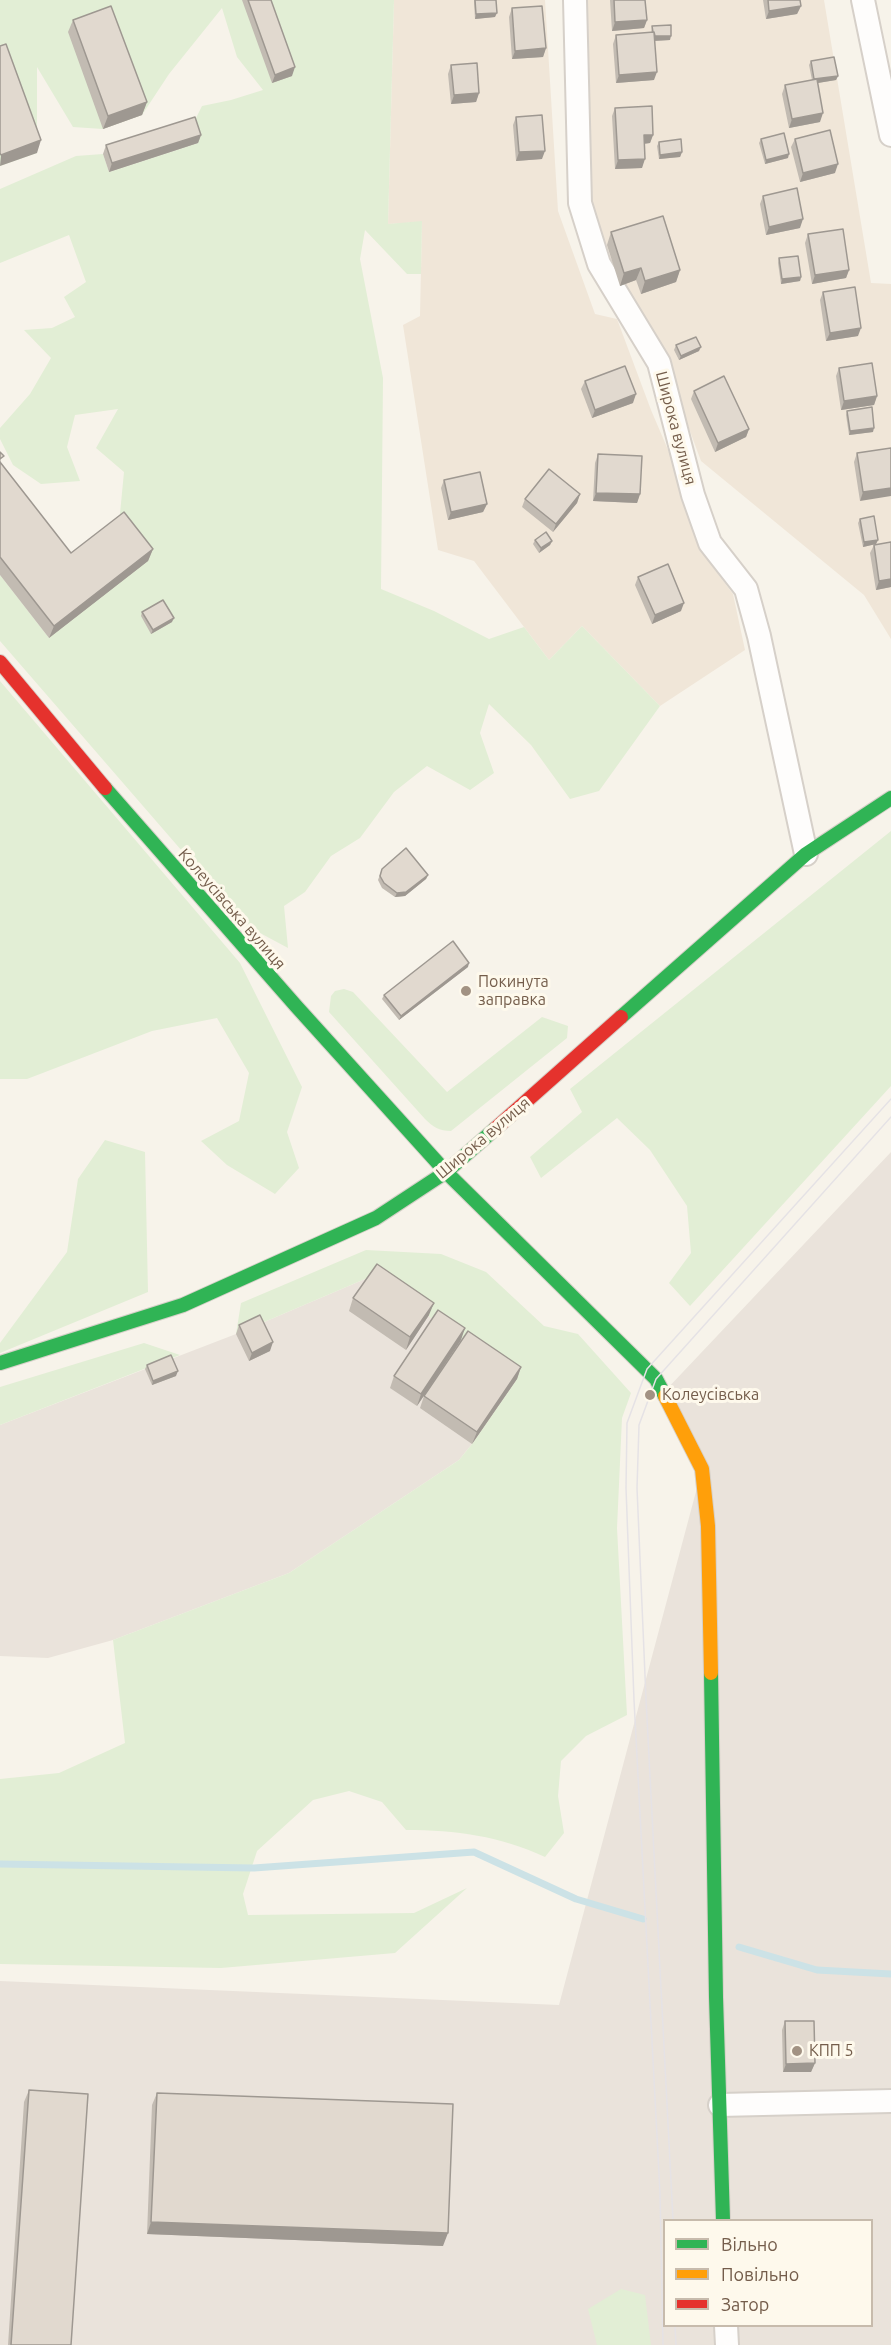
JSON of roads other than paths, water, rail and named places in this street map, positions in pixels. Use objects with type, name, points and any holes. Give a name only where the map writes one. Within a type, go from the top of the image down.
[{"type":"street","name":"Широка вулиця","points":[[574,0],[580,204],[599,264],[659,363],[693,495],[710,543],[746,589],[759,636],[806,854]]},
{"type":"street","points":[[863,0],[891,135]]},
{"type":"street","name":"Колеусівська вулиця","points":[[0,662],[109,793],[446,1172],[656,1379],[702,1469],[708,1526],[723,2219]]},
{"type":"street","name":"Широка вулиця","points":[[0,1364],[183,1305],[376,1218],[446,1172],[806,854],[891,798]]},
{"type":"street","points":[[720,2105],[891,2101]]},
{"type":"street","points":[[726,2327],[727,2345]]},
{"type":"waterway","points":[[0,1864],[254,1868],[474,1852],[576,1899],[643,1919]]},
{"type":"waterway","points":[[739,1947],[817,1970],[891,1974]]},
{"type":"tram line","points":[[663,2345],[660,2193],[634,1700],[626,1488],[627,1423],[647,1369],[891,1099]]},
{"type":"tram line","points":[[673,2219],[646,1699],[637,1488],[639,1425],[656,1379],[891,1117]]},
{"type":"tram line","points":[[675,2327],[676,2345]]},
{"type":"place","name":"Покинута заправка","points":[[466,991]]},
{"type":"place","name":"Колеусівська","points":[[650,1395]]},
{"type":"place","name":"КПП 5","points":[[797,2051]]}]
